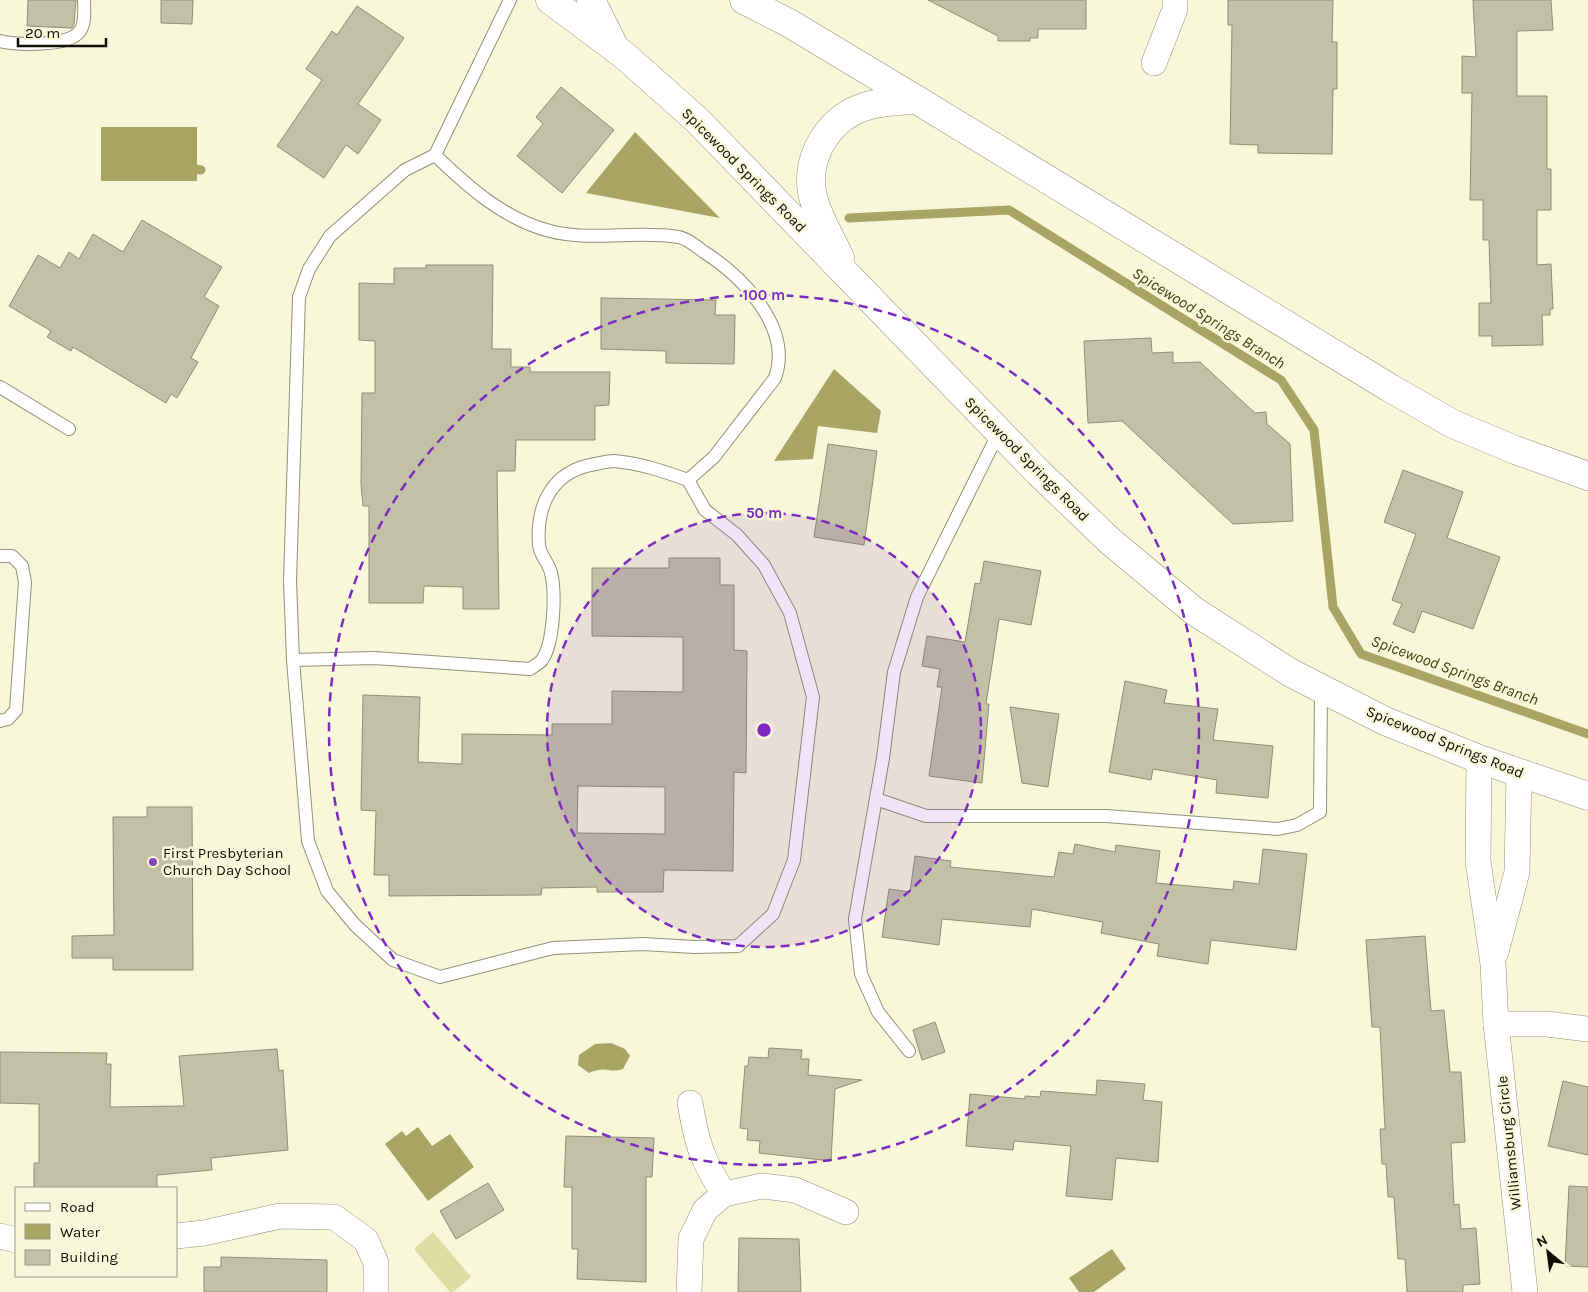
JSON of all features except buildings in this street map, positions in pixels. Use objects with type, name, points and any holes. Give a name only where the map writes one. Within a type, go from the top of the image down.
[{"type":"main road","name":"Spicewood Springs Road","points":[[550,0],[614,47],[697,120],[999,432],[1110,541],[1194,611],[1291,673],[1385,721],[1479,759],[1588,796]]},
{"type":"main road","points":[[591,0],[614,47]]},
{"type":"main road","points":[[744,0],[789,23],[1382,383],[1453,424],[1588,476]]},
{"type":"main road","points":[[850,278],[817,209],[811,184],[812,164],[818,148],[829,130],[846,116],[862,107],[885,102],[917,100]]},
{"type":"street","points":[[1154,63],[1175,9],[1175,0]]},
{"type":"street","name":"Williamsburg Circle","points":[[1479,759],[1478,862],[1493,964],[1496,1024],[1525,1292]]},
{"type":"street","name":"Williamsburg Circle","points":[[1493,964],[1517,872],[1519,772]]},
{"type":"street","points":[[1496,1024],[1547,1024],[1588,1029]]},
{"type":"street","points":[[690,1103],[696,1136],[705,1165],[724,1194]]},
{"type":"street","points":[[689,1292],[691,1239],[705,1210],[724,1194],[762,1186],[795,1190],[846,1212]]},
{"type":"street","points":[[178,1236],[204,1233],[280,1216],[334,1216],[366,1240],[376,1263],[376,1292]]},
{"type":"street","points":[[0,1236],[15,1240]]},
{"type":"lane","points":[[0,41],[10,43],[62,42],[69,39],[81,30],[84,21],[84,0]]},
{"type":"lane","points":[[294,660],[374,658],[530,669],[542,660],[548,646],[552,626],[551,572],[539,548],[539,533],[543,504],[556,484],[579,466],[612,461],[652,468],[688,480],[705,510],[737,535],[764,565],[790,613],[813,697],[794,860],[773,914],[738,946],[643,944],[552,948],[440,977],[393,960],[355,925],[327,892],[308,841],[294,660],[290,581],[298,297],[309,269],[330,236],[405,170],[435,155],[510,0]]},
{"type":"lane","points":[[435,155],[472,191],[519,219],[550,232],[604,236],[644,234],[681,237],[718,261],[751,292],[765,312],[776,335],[780,353],[775,378],[720,449],[688,480]]},
{"type":"lane","points":[[0,387],[69,429]]},
{"type":"lane","points":[[909,1050],[878,1012],[861,974],[855,919],[876,799],[894,672],[917,597],[999,432]]},
{"type":"lane","points":[[0,556],[12,556],[22,566],[25,582],[16,710],[8,718],[0,721]]},
{"type":"lane","points":[[876,799],[926,816],[1106,816],[1278,829],[1298,825],[1320,812],[1320,688]]},
{"type":"shaded area","points":[[433,1232],[471,1277],[453,1292],[450,1292],[414,1249]]},
{"type":"water","points":[[101,127],[197,127],[197,181],[101,181]]},
{"type":"water","points":[[635,132],[720,218],[586,193]]},
{"type":"water","points":[[834,369],[881,411],[877,433],[818,426],[813,459],[774,461]]},
{"type":"water","points":[[611,1043],[625,1049],[630,1056],[623,1069],[614,1071],[600,1070],[589,1073],[578,1065],[579,1055],[595,1044]]},
{"type":"water","points":[[418,1127],[432,1146],[450,1134],[474,1167],[428,1201],[385,1144],[402,1131],[406,1136]]},
{"type":"water","points":[[1112,1249],[1126,1269],[1094,1292],[1079,1292],[1069,1278]]},
{"type":"waterway","name":"Spicewood Springs Branch","points":[[185,168],[201,170]]},
{"type":"waterway","name":"Spicewood Springs Branch","points":[[849,218],[1009,210],[1281,380],[1314,430],[1333,607],[1361,654],[1588,734]]},
{"type":"place","name":"First Presbyterian Church Day School","points":[[153,862]]}]
